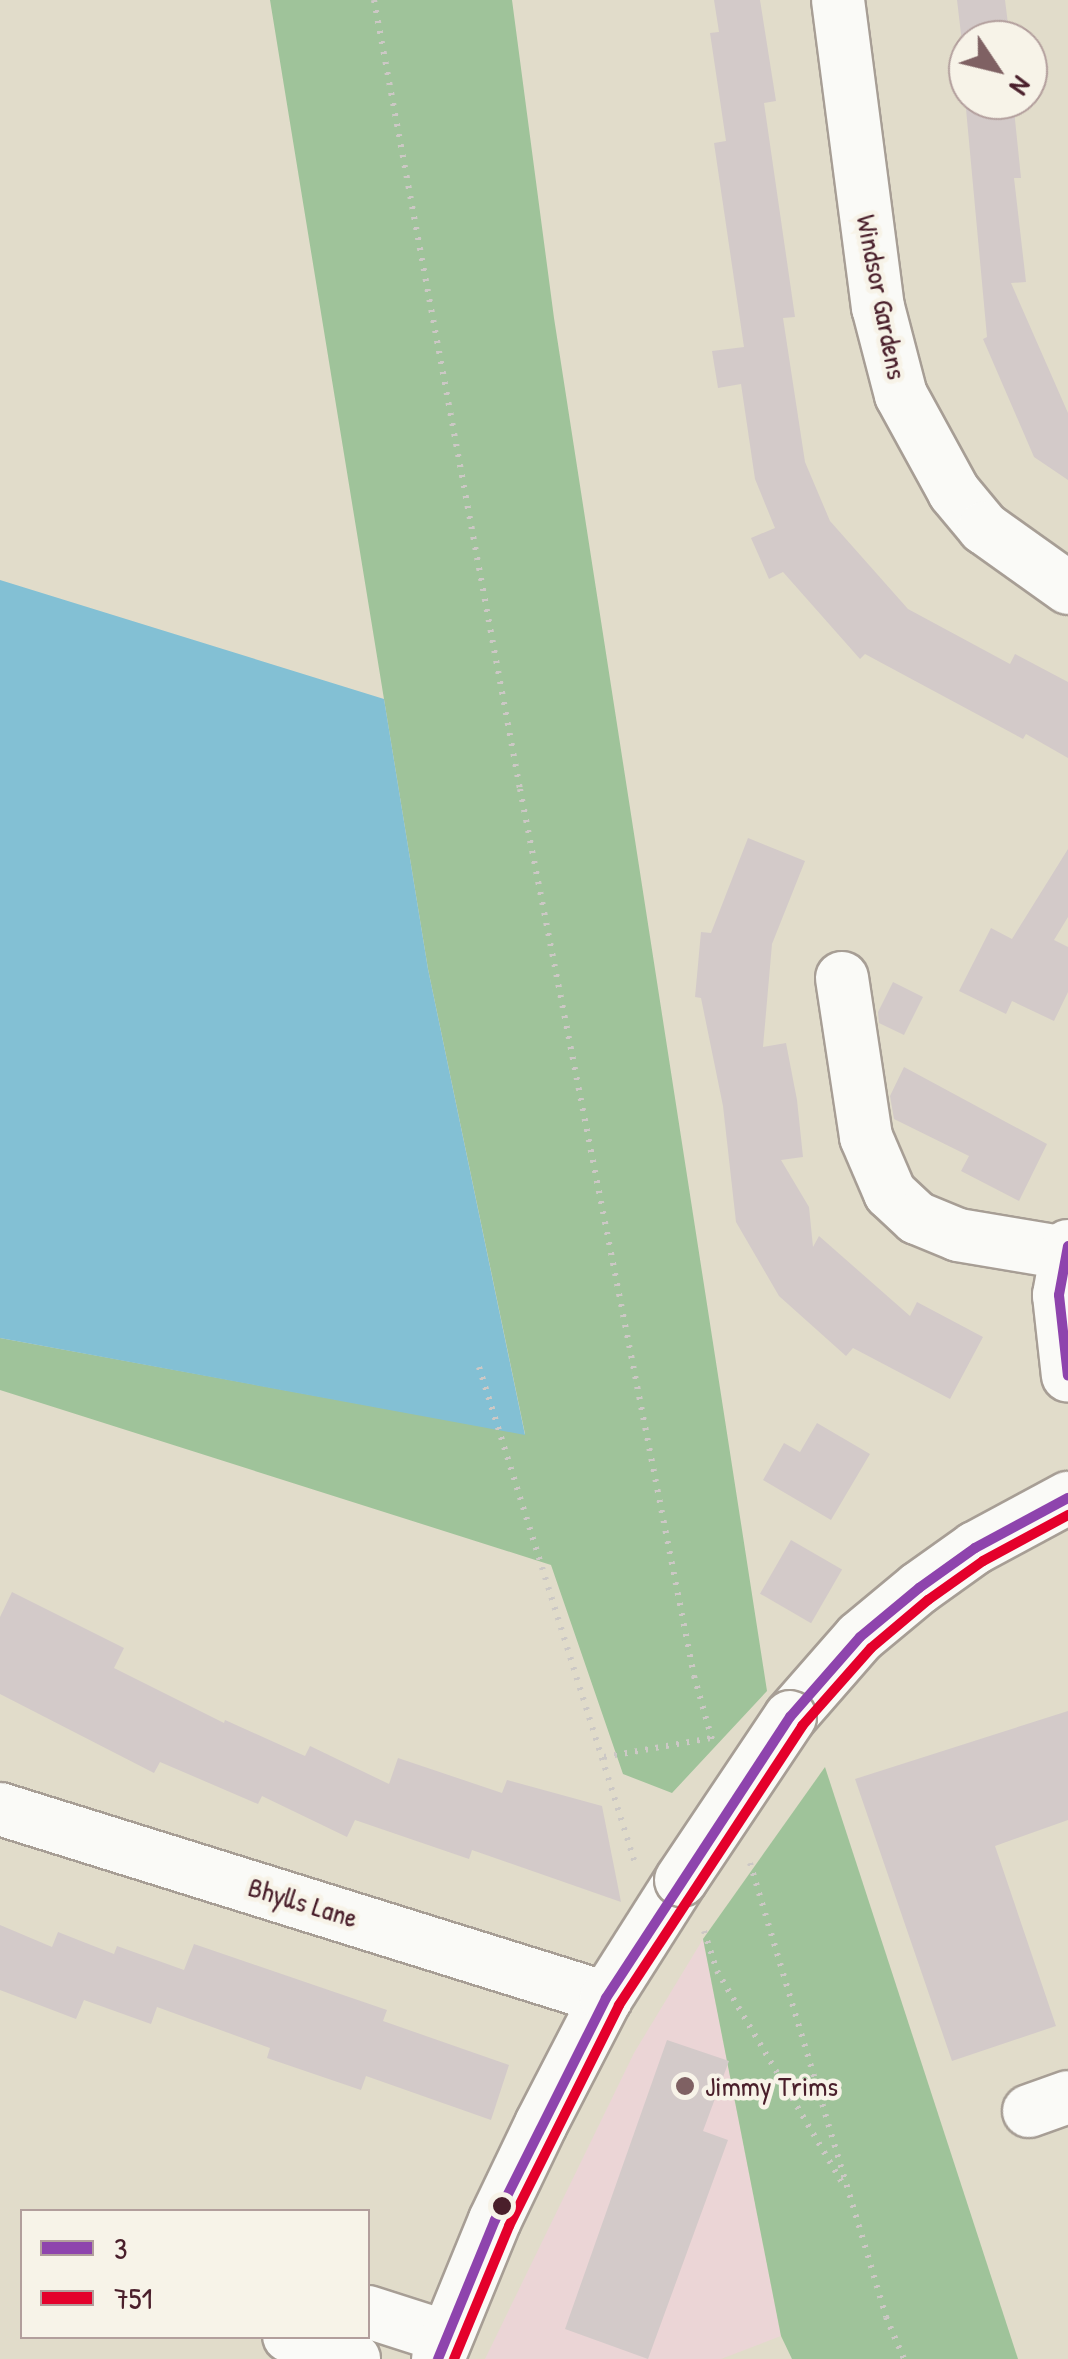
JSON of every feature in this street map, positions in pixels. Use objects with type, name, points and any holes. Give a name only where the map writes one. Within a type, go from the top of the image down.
[{"type":"street","name":"Windsor Gardens","points":[[838,0],[878,308],[901,395],[954,492],[984,528],[1068,588]]},
{"type":"street","points":[[842,978],[866,1137],[890,1193],[916,1218],[958,1234],[1067,1250],[1059,1295],[1068,1376]]},
{"type":"street","points":[[370,2313],[442,2348],[502,2204],[606,1998],[790,1718],[860,1637],[919,1588],[974,1548],[1068,1498]]},
{"type":"street","name":"Bhylls Lane","points":[[0,1809],[606,1998]]},
{"type":"street","points":[[297,2339],[354,2359]]},
{"type":"path","points":[[374,0],[524,808],[694,1676],[718,1758]]},
{"type":"path","points":[[479,1368],[604,1757],[667,1901]]},
{"type":"path","points":[[604,1757],[712,1738]]},
{"type":"path","points":[[747,1853],[886,2316],[904,2359]]},
{"type":"path","points":[[717,1971],[850,2196]]},
{"type":"shaded area","points":[[703,1939],[781,2336],[721,2359],[485,2359],[634,2053]]},
{"type":"green space","points":[[270,0],[512,0],[554,318],[767,1691],[672,1793],[623,1774],[551,1565],[0,1390],[0,1338],[525,1434],[428,969]]},
{"type":"green space","points":[[825,1767],[1018,2359],[792,2359],[781,2336],[703,1939]]},
{"type":"water","points":[[0,580],[384,699],[428,969],[525,1435],[0,1338]]},
{"type":"building","points":[[714,0],[760,0],[776,101],[764,103],[795,317],[783,318],[805,462],[830,521],[908,609],[1010,664],[1015,654],[1068,682],[1068,758],[1026,734],[1023,739],[865,654],[860,659],[783,572],[769,579],[751,538],[775,528],[755,479],[741,384],[718,388],[712,351],[744,347],[714,143],[726,141],[710,33],[719,32]]},
{"type":"building","points":[[957,0],[1005,0],[1008,20],[959,20]]},
{"type":"building","points":[[967,120],[1015,120],[1021,178],[1014,178],[1026,282],[1011,283],[1068,413],[1068,480],[1034,457],[983,339],[987,337]]},
{"type":"building","points":[[748,838],[805,861],[772,944],[763,1047],[786,1043],[797,1100],[803,1157],[781,1160],[809,1207],[813,1247],[819,1236],[910,1316],[917,1302],[983,1337],[950,1399],[853,1348],[846,1356],[779,1296],[736,1222],[723,1106],[701,998],[695,997],[701,932],[711,933]]},
{"type":"building","points":[[1068,849],[1068,917],[1054,940],[1068,947],[1068,992],[1054,1021],[1012,1001],[1006,1014],[959,991],[991,928],[1012,939]]},
{"type":"building","points":[[893,982],[923,997],[904,1035],[879,1023],[878,1012]]},
{"type":"building","points":[[904,1067],[1047,1144],[1019,1201],[961,1171],[969,1156],[894,1119],[890,1096]]},
{"type":"building","points":[[817,1423],[870,1454],[831,1520],[763,1480],[784,1443],[800,1452]]},
{"type":"building","points":[[791,1540],[842,1570],[811,1623],[760,1594]]},
{"type":"building","points":[[12,1592],[124,1648],[114,1668],[224,1723],[225,1720],[305,1756],[310,1746],[389,1784],[398,1758],[502,1793],[507,1780],[602,1806],[621,1902],[472,1850],[469,1859],[355,1820],[347,1837],[262,1796],[258,1804],[160,1762],[154,1773],[0,1694],[0,1617]]},
{"type":"building","points":[[1068,1711],[1068,1820],[995,1846],[1056,2026],[952,2061],[855,1779]]},
{"type":"building","points":[[0,1925],[52,1947],[58,1932],[114,1954],[117,1946],[184,1970],[194,1944],[387,2010],[383,2021],[509,2065],[491,2120],[366,2076],[361,2090],[267,2058],[270,2048],[157,2007],[151,2024],[84,2000],[76,2019],[0,1990]]},
{"type":"building","points":[[667,2040],[729,2061],[703,2131],[728,2140],[648,2359],[565,2329]]},
{"type":"transit line","name":"3","points":[[1068,1246],[1059,1295],[1068,1376]]},
{"type":"transit line","name":"3","points":[[438,2359],[495,2220],[606,1998],[790,1717],[860,1637],[919,1588],[975,1548],[1068,1498]]},
{"type":"transit line","name":"751","points":[[454,2359],[509,2226],[619,2005],[802,1726],[871,1648],[928,1600],[983,1561],[1068,1515]]},
{"type":"place","name":"Jimmy Trims","points":[[685,2086]]}]
